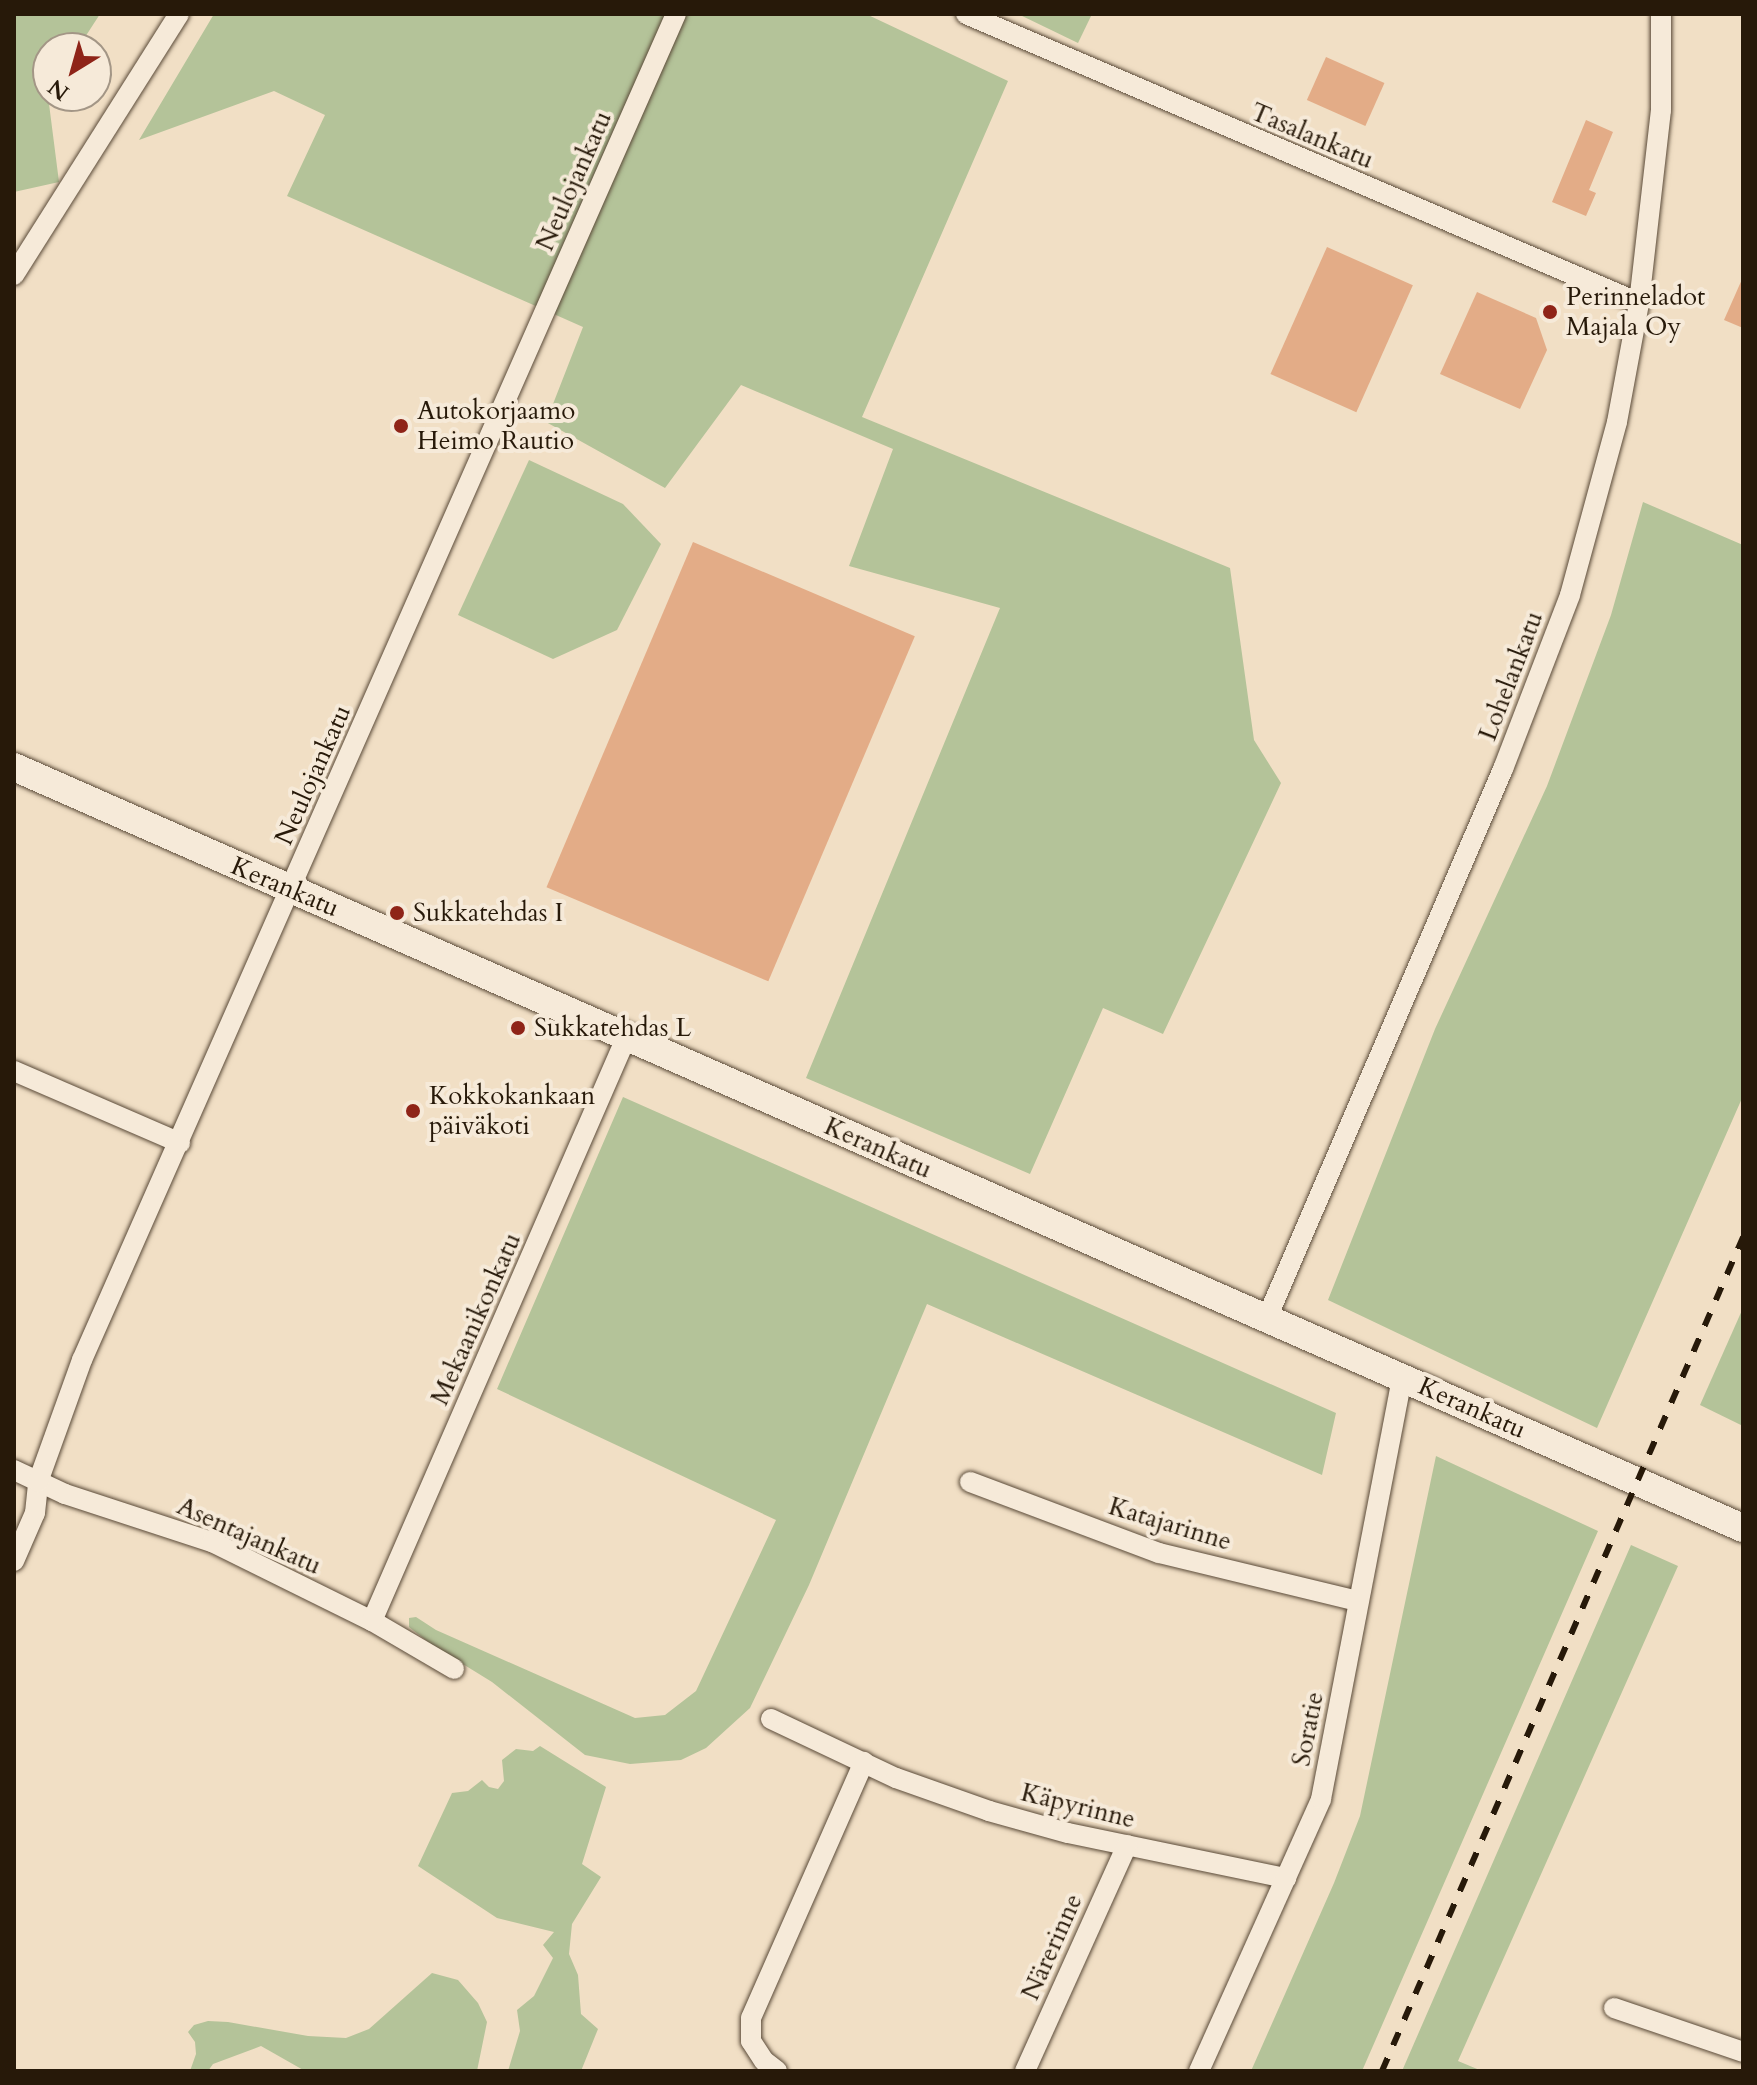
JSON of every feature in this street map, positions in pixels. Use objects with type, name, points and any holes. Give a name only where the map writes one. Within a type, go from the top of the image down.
[{"type":"street","points":[[14,275],[179,14]]},
{"type":"street","name":"Neulojankatu","points":[[14,1561],[35,1513],[38,1482],[82,1360],[676,14]]},
{"type":"street","name":"Tasalankatu","points":[[966,14],[1639,303]]},
{"type":"street","name":"Lohelankatu","points":[[1267,1318],[1503,769],[1570,595],[1617,422],[1639,303],[1661,110],[1661,14]]},
{"type":"street","name":"Kerankatu","points":[[14,767],[1743,1528]]},
{"type":"street","name":"Mekaanikonkatu","points":[[372,1621],[626,1038]]},
{"type":"street","points":[[14,1071],[180,1143]]},
{"type":"street","name":"Soratie","points":[[1199,2071],[1321,1799],[1402,1377]]},
{"type":"street","name":"Asentajankatu","points":[[14,1470],[38,1482],[212,1542],[372,1621],[454,1669]]},
{"type":"street","name":"Katajarinne","points":[[970,1482],[1159,1553],[1358,1601]]},
{"type":"street","name":"Käpyrinne","points":[[771,1719],[896,1778],[989,1811],[1068,1833],[1286,1878]]},
{"type":"street","points":[[777,2071],[764,2061],[751,2041],[749,2031],[757,2001],[864,1762]]},
{"type":"street","name":"Närerinne","points":[[1025,2071],[1127,1845]]},
{"type":"street","points":[[1614,2008],[1743,2052]]},
{"type":"green space","points":[[14,14],[100,14],[88,32],[32,32],[32,112],[50,112],[59,182],[14,192]]},
{"type":"green space","points":[[214,14],[866,14],[1008,81],[862,417],[1230,568],[1254,740],[1281,783],[1163,1034],[1103,1008],[1030,1174],[806,1078],[1000,608],[849,566],[893,449],[741,385],[665,488],[546,422],[583,327],[287,196],[325,115],[274,91],[139,140]]},
{"type":"green space","points":[[1018,14],[1092,14],[1078,43]]},
{"type":"green space","points":[[529,460],[623,504],[661,544],[617,630],[553,659],[458,615]]},
{"type":"green space","points":[[1643,502],[1743,545],[1743,1096],[1597,1428],[1328,1300],[1435,1029],[1547,786],[1611,615]]},
{"type":"green space","points":[[623,1097],[1336,1413],[1322,1475],[927,1304],[809,1585],[750,1708],[706,1748],[681,1760],[630,1764],[585,1755],[492,1682],[432,1645],[409,1627],[409,1618],[416,1617],[436,1630],[635,1718],[665,1715],[696,1691],[776,1520],[497,1389]]},
{"type":"green space","points":[[1743,1308],[1743,1426],[1700,1405]]},
{"type":"green space","points":[[1436,1456],[1598,1531],[1362,2071],[1251,2071],[1334,1883],[1360,1816]]},
{"type":"green space","points":[[1631,1545],[1678,1566],[1458,2061],[1482,2071],[1402,2071]]},
{"type":"green space","points":[[540,1746],[606,1787],[582,1864],[601,1877],[572,1924],[569,1954],[578,1975],[581,2014],[598,2029],[581,2071],[508,2071],[520,2031],[517,2010],[534,1996],[553,1958],[543,1945],[554,1932],[497,1918],[418,1866],[452,1793],[468,1791],[482,1780],[489,1787],[498,1789],[504,1781],[502,1760],[516,1749],[533,1751]]},
{"type":"green space","points":[[432,1973],[458,1980],[478,2003],[487,2022],[477,2071],[305,2071],[261,2046],[213,2064],[208,2071],[190,2071],[196,2054],[195,2042],[188,2032],[194,2025],[208,2021],[228,2022],[308,2036],[346,2038],[369,2029]]},
{"type":"building","points":[[1326,57],[1384,83],[1365,126],[1307,100]]},
{"type":"building","points":[[1586,120],[1613,132],[1589,190],[1596,193],[1586,216],[1552,202]]},
{"type":"building","points":[[1327,247],[1413,285],[1356,412],[1270,374]]},
{"type":"building","points":[[1743,277],[1743,328],[1724,320]]},
{"type":"building","points":[[1477,292],[1536,318],[1547,350],[1520,409],[1440,374]]},
{"type":"building","points":[[693,542],[915,636],[768,981],[546,887]]},
{"type":"railway","points":[[1382,2071],[1743,1237]]},
{"type":"place","name":"Perinneladot Majala Oy","points":[[1550,312]]},
{"type":"place","name":"Autokorjaamo Heimo Rautio","points":[[401,426]]},
{"type":"place","name":"Sukkatehdas I","points":[[397,913]]},
{"type":"place","name":"Sukkatehdas L","points":[[518,1028]]},
{"type":"place","name":"Kokkokankaan päiväkoti","points":[[413,1111]]}]
